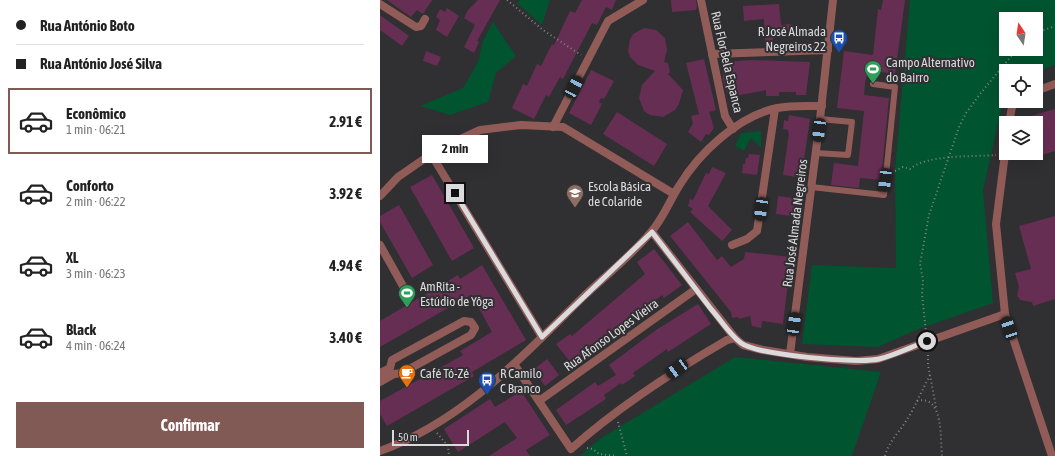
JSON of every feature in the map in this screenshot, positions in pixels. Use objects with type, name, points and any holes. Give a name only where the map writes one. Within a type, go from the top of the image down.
[{"type":"street","points":[[553,127],[608,21],[643,0]]},
{"type":"street","name":"Rua Flor Bela Espanca","points":[[701,0],[725,116],[732,129]]},
{"type":"street","name":"Rua José Almada Negreiros","points":[[790,354],[822,106],[833,0]]},
{"type":"street","points":[[380,4],[416,27],[421,26],[425,19]]},
{"type":"street","points":[[712,54],[828,50]]},
{"type":"street","points":[[1043,88],[1055,84]]},
{"type":"street","points":[[381,449],[410,439],[457,412],[514,364],[652,232],[690,170],[721,137],[742,123],[774,109],[793,106],[822,106]]},
{"type":"street","points":[[732,246],[757,231],[774,109]]},
{"type":"street","points":[[380,196],[398,178],[431,154],[480,130],[521,125],[563,127],[674,194]]},
{"type":"street","points":[[431,154],[542,337]]},
{"type":"street","points":[[1004,160],[996,224],[1004,314],[1052,456]]},
{"type":"street","points":[[652,232],[735,338],[743,344],[763,350],[856,361],[878,359],[1004,314]]},
{"type":"street","points":[[380,245],[408,294]]},
{"type":"street","name":"Rua Afonso Lopes Vieira","points":[[539,401],[696,289]]},
{"type":"street","points":[[380,373],[390,368],[392,360],[464,321],[471,322],[475,328],[471,335],[402,373],[394,374],[380,382]]},
{"type":"street","points":[[514,364],[539,401],[574,446],[584,436],[677,369],[727,340],[735,338]]},
{"type":"lane","points":[[811,187],[884,196],[895,87],[873,84]]},
{"type":"lane","points":[[816,152],[848,155],[852,122],[820,119]]},
{"type":"path","points":[[507,0],[543,30],[588,60]]},
{"type":"path","points":[[1043,30],[1055,26]]},
{"type":"path","points":[[942,456],[936,407],[930,375],[922,294],[923,280],[920,264],[929,216],[934,207],[948,158],[959,127],[966,113],[1012,56]]},
{"type":"path","points":[[895,171],[903,167],[910,169],[915,164],[948,158],[968,155],[996,155],[999,153]]},
{"type":"path","points":[[885,456],[887,446],[906,422],[930,375]]},
{"type":"path","points":[[917,401],[929,401],[936,407]]},
{"type":"path","points":[[615,414],[627,456]]},
{"type":"path","points":[[432,426],[448,446],[449,456]]},
{"type":"path","points":[[574,446],[593,449],[599,454],[616,456]]},
{"type":"green space","points":[[520,0],[550,0],[542,25],[517,3]]},
{"type":"green space","points":[[910,0],[1055,0],[1055,65],[1043,69],[1043,64],[999,64],[999,108],[1002,108],[983,190],[993,303],[916,330],[878,347],[802,344],[812,265],[896,268],[895,171]]},
{"type":"green space","points":[[493,22],[516,56],[496,73],[488,102],[450,115],[420,106],[463,88],[478,62],[483,41]]},
{"type":"green space","points":[[761,131],[761,148],[751,138],[744,151],[735,146],[741,133]]},
{"type":"green space","points":[[735,357],[881,372],[852,456],[580,456],[598,440]]},
{"type":"building","points":[[387,0],[432,0],[423,14],[417,10],[411,17]]},
{"type":"building","points":[[478,0],[500,0],[477,41],[479,42],[474,53],[464,47],[475,25],[464,18],[468,10]]},
{"type":"building","points":[[582,0],[616,0],[612,10],[606,7],[597,25],[592,23],[563,79],[560,77],[549,97],[546,95],[534,119],[512,108],[523,84],[527,86],[537,64],[541,66],[552,44],[554,45],[570,11],[575,13]]},
{"type":"building","points":[[671,0],[696,0],[696,10],[672,12]]},
{"type":"building","points":[[883,0],[905,0],[895,74],[868,70],[865,83],[864,95],[889,98],[881,180],[860,178],[859,188],[831,185],[834,163],[858,166],[864,111],[837,108],[844,51],[873,55],[878,9],[881,10]]},
{"type":"building","points":[[779,4],[781,25],[791,24],[792,35],[773,38],[773,42],[765,43],[764,19],[744,21],[743,6]]},
{"type":"building","points":[[447,8],[459,16],[447,37],[436,30],[440,20],[436,17],[440,9],[445,12]]},
{"type":"building","points":[[380,15],[409,36],[402,46],[380,30]]},
{"type":"building","points":[[644,28],[656,30],[665,38],[667,50],[664,62],[668,63],[670,72],[668,74],[683,90],[679,104],[675,110],[663,117],[650,115],[644,111],[639,98],[642,85],[655,71],[638,65],[630,57],[628,51],[630,39],[633,34]]},
{"type":"building","points":[[426,51],[441,57],[437,66],[423,61]]},
{"type":"building","points":[[704,59],[716,110],[709,112],[714,128],[709,135],[706,134],[701,142],[688,132],[693,123],[691,116],[699,114],[686,63]]},
{"type":"building","points":[[751,60],[810,62],[806,95],[796,95],[796,92],[779,92],[779,96],[766,96],[766,90],[729,97],[723,80],[723,62]]},
{"type":"building","points":[[591,70],[614,81],[604,99],[601,98],[599,102],[602,104],[591,125],[569,113]]},
{"type":"building","points":[[1055,109],[1055,151],[1043,155],[1043,116],[1031,116]]},
{"type":"building","points":[[617,112],[667,144],[654,166],[603,134]]},
{"type":"building","points":[[789,115],[810,119],[802,173],[796,172],[796,177],[783,175],[789,133],[788,130],[783,129],[784,120],[788,121]]},
{"type":"building","points":[[749,154],[760,155],[757,175],[742,173],[743,164],[745,164],[746,158],[748,158]]},
{"type":"building","points":[[712,167],[726,173],[708,206],[732,230],[722,241],[690,212],[693,209],[688,206],[690,199],[693,200],[706,173],[709,174]]},
{"type":"building","points":[[432,175],[474,248],[452,261],[410,187]]},
{"type":"building","points":[[778,196],[801,199],[799,217],[776,214]]},
{"type":"building","points":[[399,205],[433,265],[412,278],[380,222],[380,216]]},
{"type":"building","points":[[1055,216],[1055,299],[1033,306],[1032,302],[1020,300],[1017,295],[1019,287],[1015,273],[1031,269],[1019,226]]},
{"type":"building","points":[[688,222],[717,260],[722,256],[731,267],[744,259],[745,252],[791,257],[783,324],[762,321],[761,328],[752,326],[750,316],[739,319],[738,317],[732,318],[731,312],[670,236]]},
{"type":"building","points":[[654,249],[682,285],[664,298],[662,295],[641,312],[639,311],[571,363],[556,344],[570,334],[572,336],[645,274],[637,262]]},
{"type":"building","points":[[482,265],[526,340],[472,372],[474,376],[387,426],[380,414],[380,401],[463,355],[460,351],[492,332],[474,299],[471,300],[469,296],[380,347],[380,321],[458,275],[460,279]]},
{"type":"building","points":[[698,304],[711,324],[668,352],[667,349],[633,373],[635,376],[622,385],[621,383],[604,395],[606,399],[566,425],[556,410],[595,382],[598,386],[616,375],[609,365],[656,330]]},
{"type":"building","points":[[547,359],[559,375],[545,386],[533,370]]},
{"type":"building","points":[[521,391],[550,435],[526,450],[530,456],[489,456],[517,438],[505,422],[458,452],[444,429],[490,399],[495,407]]},
{"type":"place","name":"R José Almada Negreiros 22","points":[[839,53]]},
{"type":"place","name":"Campo Alternativo do Bairro","points":[[873,84]]},
{"type":"place","name":"Escola Básica de Colaride","points":[[575,208]]},
{"type":"place","name":"AmRita - Estúdio de Yôga","points":[[407,308]]},
{"type":"place","name":"Café Tó-Zé","points":[[407,388]]},
{"type":"place","name":"R Camilo C Branco","points":[[487,395]]},
{"type":"route","points":[[455,193],[542,337],[652,232],[715,314],[735,338],[743,344],[763,350],[807,357],[856,361],[878,359],[927,341]]}]
